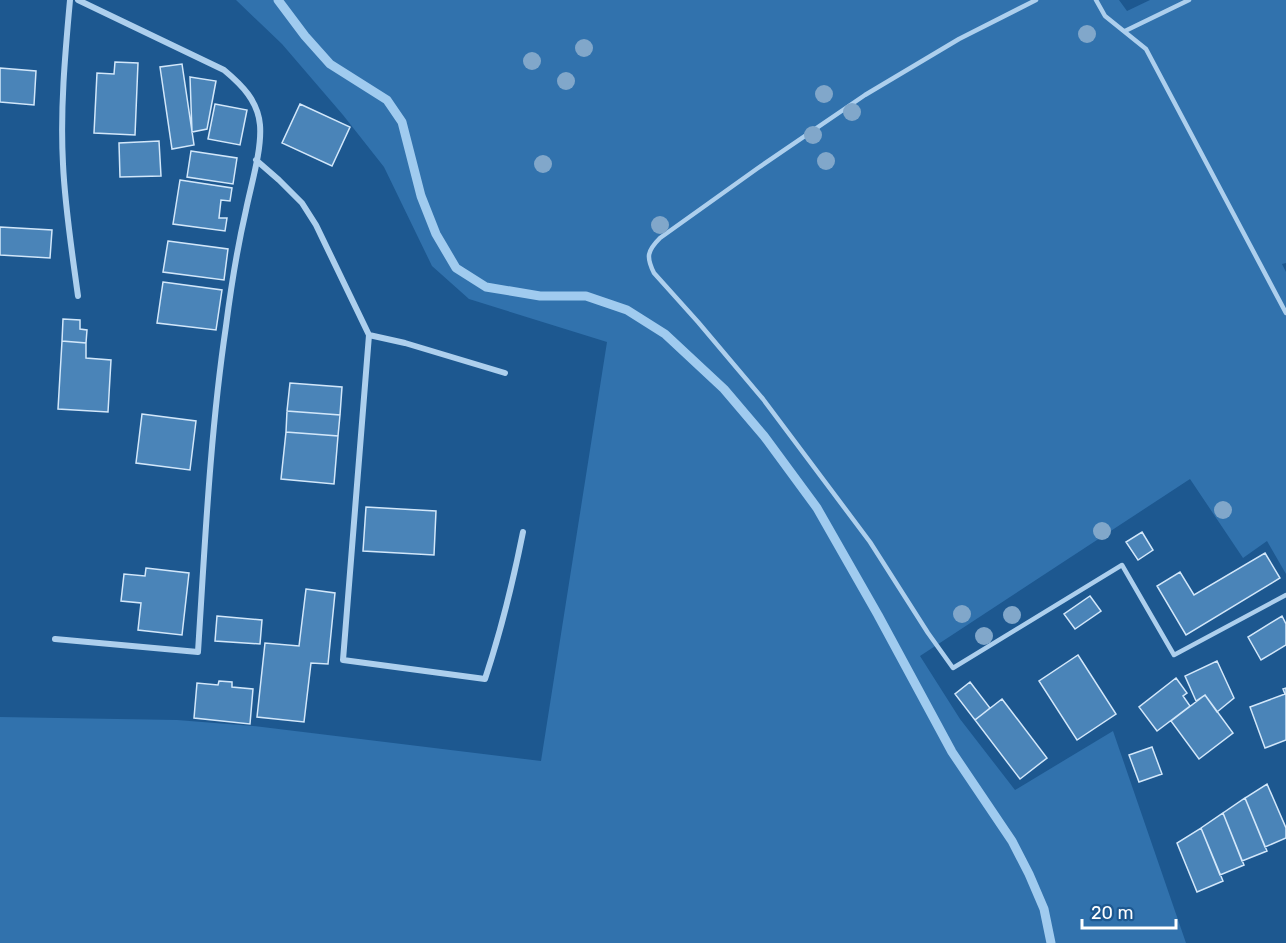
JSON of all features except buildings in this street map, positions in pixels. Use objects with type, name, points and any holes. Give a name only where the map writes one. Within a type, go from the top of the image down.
[{"type":"street","points":[[70,0],[64,82],[63,164],[78,296]]},
{"type":"street","points":[[55,639],[198,652],[210,476],[225,328],[239,239],[256,160],[260,126],[257,109],[250,95],[224,70],[78,0]]},
{"type":"street","points":[[256,160],[302,203],[316,225],[369,335],[343,660],[485,679],[500,633],[523,532]]},
{"type":"street","points":[[369,335],[405,343],[505,373]]},
{"type":"lane","points":[[1036,0],[959,39],[865,95],[660,238],[648,254],[649,264],[654,273],[699,322],[763,399],[870,542],[953,669],[1122,566],[1174,655],[1286,595]]},
{"type":"lane","points":[[1096,0],[1106,16],[1146,49],[1286,313]]},
{"type":"lane","points":[[1125,31],[1189,0]]},
{"type":"shaded area","points":[[236,0],[1119,0],[1127,11],[1150,0],[1286,0],[1286,263],[1282,264],[1286,272],[1286,574],[1267,541],[1243,558],[1190,479],[920,656],[960,719],[1015,790],[1113,731],[1186,943],[0,943],[0,717],[177,720],[253,726],[541,761],[607,342],[469,299],[432,266],[384,167],[282,44]]},
{"type":"waterway","points":[[278,0],[330,64],[387,100],[402,122],[421,196],[436,234],[456,268],[486,287],[540,296],[586,296],[627,310],[665,334],[724,389],[764,436],[817,508],[952,752],[1012,841],[1044,909],[1051,943]]}]
